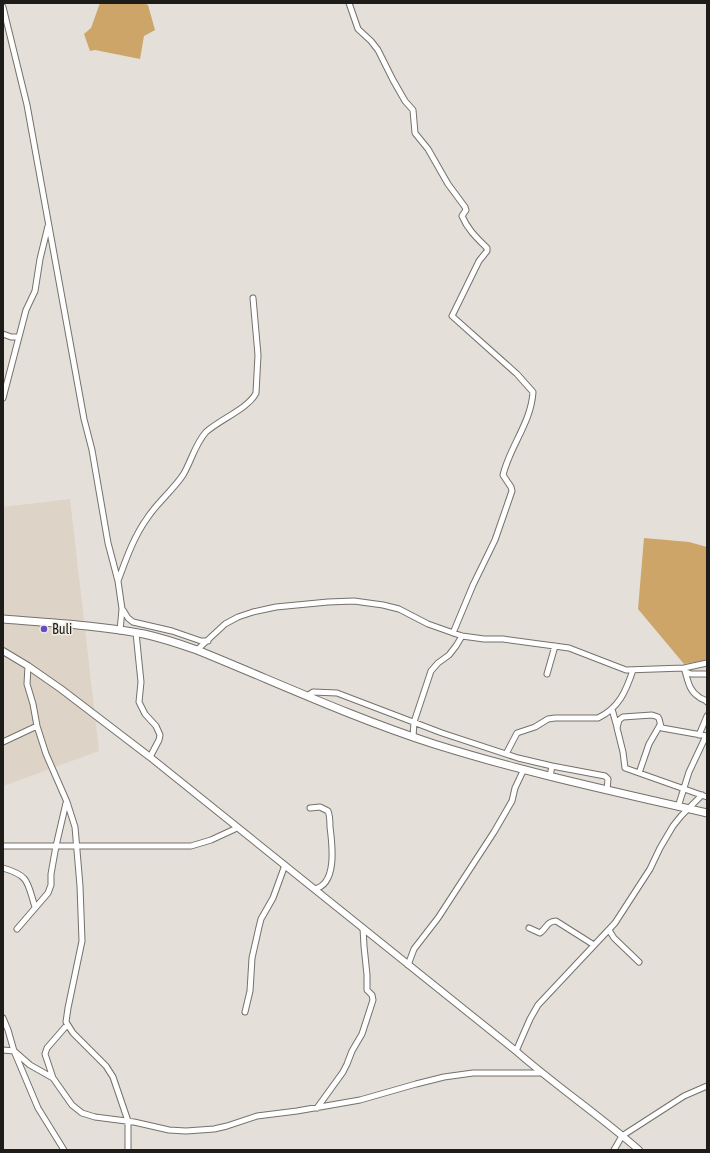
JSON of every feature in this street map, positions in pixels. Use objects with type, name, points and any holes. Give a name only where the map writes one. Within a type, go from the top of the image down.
[{"type":"main road","points":[[3,619],[136,633],[171,641],[197,650],[369,721],[413,736],[476,756],[550,776],[707,814]]},
{"type":"street","points":[[349,3],[358,28],[378,50],[392,80],[405,101],[413,110],[415,133],[428,149],[448,184],[465,207],[466,210],[462,216],[466,224],[473,236],[488,248],[479,261],[452,316],[517,374],[533,392],[532,405],[508,459],[503,476],[511,487],[512,491],[495,540],[472,585],[453,633]]},
{"type":"street","points":[[3,7],[27,105],[84,419],[92,450],[108,543],[118,581],[122,609],[120,631]]},
{"type":"street","points":[[3,398],[26,310],[35,291],[40,259],[49,224]]},
{"type":"street","points":[[118,581],[142,526],[150,514],[175,487],[181,478],[194,450],[206,433],[254,396],[256,389],[258,355],[253,298]]},
{"type":"street","points":[[3,334],[19,338]]},
{"type":"street","points":[[197,650],[225,624],[253,612],[276,607],[339,601],[373,604],[399,609],[428,624],[462,636],[569,648],[626,670],[685,670],[707,663]]},
{"type":"street","points":[[122,609],[128,618],[133,622],[172,630],[201,640],[209,640]]},
{"type":"street","points":[[136,633],[141,682],[140,702],[145,714],[156,726],[160,735],[150,758]]},
{"type":"street","points":[[413,736],[414,722],[431,671],[438,663],[449,655],[462,636]]},
{"type":"street","points":[[547,674],[555,646]]},
{"type":"street","points":[[3,651],[61,689],[150,758],[314,888],[638,1150]]},
{"type":"street","points":[[28,666],[27,684],[33,704],[37,726],[46,754],[74,820],[80,886],[82,941],[66,1014],[67,1025],[72,1033],[110,1070],[128,1121],[128,1150]]},
{"type":"street","points":[[506,754],[517,733],[536,727],[548,719],[598,718],[612,709],[625,692],[633,670]]},
{"type":"street","points":[[685,670],[690,674],[707,674]]},
{"type":"street","points":[[685,670],[690,689],[698,697],[705,699],[707,702]]},
{"type":"street","points":[[307,696],[313,692],[336,693],[442,733],[506,754],[552,766],[605,776],[608,778],[607,790]]},
{"type":"street","points":[[516,1051],[538,1005],[615,923],[647,875],[673,826],[681,816],[704,796],[625,768],[623,752],[612,709]]},
{"type":"street","points":[[617,728],[619,720],[623,718],[648,716],[658,717],[660,720],[660,725],[649,744],[639,773]]},
{"type":"street","points":[[699,735],[707,716]]},
{"type":"street","points":[[660,725],[662,728],[707,736],[683,788],[678,807]]},
{"type":"street","points":[[3,742],[37,726]]},
{"type":"street","points":[[550,776],[552,766]]},
{"type":"street","points":[[408,965],[414,949],[438,918],[494,832],[512,801],[515,788],[524,769]]},
{"type":"street","points":[[17,929],[48,893],[56,846],[67,802]]},
{"type":"street","points":[[310,808],[320,807],[328,811],[333,846],[328,876],[321,886],[314,888]]},
{"type":"street","points":[[3,846],[191,846],[211,840],[237,828]]},
{"type":"street","points":[[245,1012],[250,991],[252,958],[259,926],[285,865]]},
{"type":"street","points":[[3,868],[16,872],[25,878],[35,907]]},
{"type":"street","points":[[530,928],[540,933],[549,923],[556,921],[594,945]]},
{"type":"street","points":[[317,1108],[345,1068],[352,1051],[362,1034],[373,1000],[372,995],[366,990],[367,975],[363,928]]},
{"type":"street","points":[[609,930],[614,938],[639,962]]},
{"type":"street","points":[[3,1018],[14,1051],[38,1108],[64,1150]]},
{"type":"street","points":[[67,1025],[45,1051],[45,1057],[53,1078],[66,1100],[82,1113],[102,1119],[128,1121],[169,1130],[203,1130],[227,1126],[257,1116],[317,1108],[360,1100],[444,1077],[474,1073],[542,1073]]},
{"type":"street","points":[[3,1050],[14,1051],[30,1065],[53,1078]]},
{"type":"street","points":[[614,1150],[622,1136],[684,1096],[707,1086]]},
{"type":"shaded area","points":[[100,3],[143,3],[148,5],[155,30],[144,36],[140,59],[95,50],[90,51],[84,34],[91,28]]},
{"type":"shaded area","name":"Buli","points":[[70,499],[99,751],[3,786],[3,507]]},
{"type":"shaded area","points":[[644,538],[689,542],[707,547],[707,660],[684,664],[638,609]]},
{"type":"place","name":"Buli","points":[[44,629]]}]
